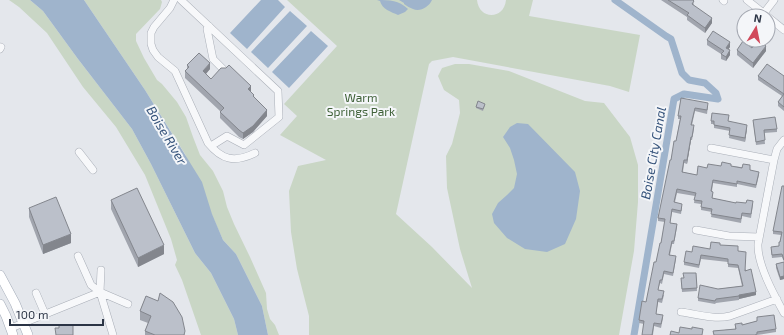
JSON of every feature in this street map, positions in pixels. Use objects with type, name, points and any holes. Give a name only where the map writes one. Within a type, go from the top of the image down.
[{"type":"main road","points":[[0,275],[16,303],[28,335]]},
{"type":"main road","points":[[0,304],[12,331]]},
{"type":"street","points":[[174,0],[170,8],[154,27],[151,33],[151,44],[153,50],[158,57],[175,71],[208,142],[215,151],[236,160],[254,154]]},
{"type":"street","points":[[181,0],[278,91],[279,117],[244,145],[227,136],[211,146]]},
{"type":"street","points":[[747,0],[757,8]]},
{"type":"street","points":[[776,23],[784,30]]},
{"type":"street","points":[[209,26],[207,29],[213,59],[224,70]]},
{"type":"street","points":[[784,140],[777,149],[774,160],[757,251],[770,286],[784,313]]},
{"type":"street","points":[[711,148],[774,160]]},
{"type":"street","points":[[79,152],[93,170]]},
{"type":"street","points":[[696,230],[729,236],[759,237]]},
{"type":"street","points":[[78,256],[91,284],[100,292],[128,304]]},
{"type":"street","points":[[101,270],[100,292],[113,335]]},
{"type":"street","points":[[12,331],[24,323],[100,292]]},
{"type":"street","points":[[36,293],[45,314]]},
{"type":"street","points":[[681,312],[723,318],[777,300]]},
{"type":"green space","points":[[9,0],[30,0],[43,11],[132,129],[195,253],[211,273],[234,319],[238,335],[201,335],[182,280],[175,265],[177,260],[171,239],[145,175],[116,127],[83,87],[47,33],[19,7]]},
{"type":"green space","points":[[84,0],[161,0],[162,2],[160,9],[136,34],[136,41],[157,80],[177,102],[186,117],[200,155],[213,171],[223,191],[227,207],[234,224],[266,293],[267,309],[270,319],[275,325],[279,335],[268,335],[262,306],[236,254],[223,240],[185,154],[145,90]]},
{"type":"green space","name":"Warm Springs Park","points":[[287,0],[477,0],[482,11],[492,15],[501,11],[506,0],[533,0],[529,16],[640,35],[629,92],[610,86],[453,57],[432,61],[429,64],[396,214],[432,247],[472,288],[460,249],[447,188],[446,156],[452,144],[460,113],[459,100],[444,90],[438,76],[442,68],[455,64],[469,64],[509,71],[585,101],[604,103],[630,137],[638,165],[638,202],[634,251],[619,335],[309,335],[309,316],[297,269],[291,232],[289,191],[298,166],[326,160],[280,135],[297,116],[284,104],[337,46]]},
{"type":"water","name":"Boise River","points":[[30,0],[84,0],[145,90],[202,182],[212,214],[223,240],[236,254],[262,306],[268,335],[238,335],[234,319],[211,273],[195,253],[132,129],[43,11]]},
{"type":"water","points":[[261,0],[278,0],[285,7],[247,49],[230,33]]},
{"type":"water","points":[[377,0],[394,1],[408,9],[398,15],[387,10],[380,1]]},
{"type":"water","points":[[399,0],[432,0],[427,7],[416,10]]},
{"type":"water","points":[[290,11],[307,26],[268,68],[251,52]]},
{"type":"water","points":[[311,31],[328,46],[289,88],[272,72]]},
{"type":"water","points":[[517,123],[528,124],[575,172],[580,191],[576,219],[565,244],[547,252],[525,249],[507,238],[494,223],[492,214],[498,203],[514,188],[517,174],[514,160],[510,148],[503,137],[510,127]]},
{"type":"building","points":[[668,0],[693,0],[694,1],[692,4],[712,18],[705,28],[687,15],[689,13]]},
{"type":"building","points":[[713,31],[730,42],[726,48],[730,50],[726,57],[721,54],[724,51],[707,40]]},
{"type":"building","points":[[738,48],[764,48],[753,63],[737,50]]},
{"type":"building","points":[[199,53],[210,63],[203,71],[211,79],[221,68],[226,68],[229,65],[251,86],[248,89],[267,110],[253,126],[243,133],[220,112],[224,108],[185,71],[189,67],[187,65]]},
{"type":"building","points":[[767,64],[784,76],[784,94],[758,76]]},
{"type":"building","points":[[784,94],[784,107],[778,102]]},
{"type":"building","points":[[681,98],[708,103],[707,110],[695,108],[691,125],[694,125],[692,137],[687,160],[684,160],[682,172],[697,175],[698,166],[707,168],[708,164],[721,166],[722,162],[731,164],[731,166],[742,168],[743,164],[750,165],[750,170],[759,172],[756,185],[737,181],[737,184],[713,180],[711,191],[713,192],[712,198],[736,203],[746,203],[747,200],[753,201],[751,214],[742,213],[741,219],[711,214],[712,209],[701,207],[702,201],[694,200],[696,193],[677,189],[674,202],[682,204],[681,211],[672,209],[670,223],[677,224],[674,241],[672,241],[669,255],[676,256],[673,273],[664,271],[658,290],[664,291],[662,299],[658,299],[656,314],[663,315],[661,324],[654,323],[652,335],[642,335],[644,321],[639,320],[642,301],[646,302],[654,262],[656,262],[661,243],[665,219],[658,218],[674,141],[676,141],[681,116],[678,116]]},
{"type":"building","points":[[478,101],[485,104],[483,109],[476,107]]},
{"type":"building","points":[[712,113],[729,115],[728,121],[747,125],[745,138],[729,135],[730,128],[714,125],[714,121],[711,121]]},
{"type":"building","points":[[775,117],[777,129],[764,130],[765,140],[756,142],[753,120]]},
{"type":"building","points":[[782,186],[784,186],[784,260],[782,254],[772,255],[771,247],[779,246],[782,232],[773,231]]},
{"type":"building","points":[[137,188],[164,245],[138,258],[111,200]]},
{"type":"building","points":[[56,197],[71,234],[43,245],[29,208]]},
{"type":"building","points":[[711,242],[720,243],[720,245],[738,246],[738,251],[746,252],[745,271],[751,269],[756,292],[716,299],[715,301],[698,298],[700,285],[718,289],[743,286],[738,265],[728,264],[728,259],[701,255],[699,265],[684,262],[686,251],[692,252],[693,246],[710,249]]},
{"type":"building","points":[[784,262],[784,276],[780,277],[776,264]]},
{"type":"building","points":[[683,273],[696,273],[697,288],[682,289],[681,278],[684,278]]},
{"type":"building","points":[[160,293],[173,302],[182,317],[185,331],[184,335],[155,335],[145,331],[151,316],[140,311],[146,296],[158,301]]},
{"type":"building","points":[[774,315],[776,329],[757,332],[755,335],[714,335],[713,331],[736,329],[735,324],[742,323],[742,325],[757,321],[757,317]]},
{"type":"building","points":[[59,325],[73,325],[73,335],[56,335],[55,328],[59,328]]},
{"type":"building","points":[[680,327],[703,329],[702,335],[670,335],[671,331],[679,333]]},
{"type":"waterway","name":"Boise City Canal","points":[[615,0],[671,39],[682,73],[689,80],[705,83],[716,93],[718,99],[684,94],[674,99],[634,335]]}]
